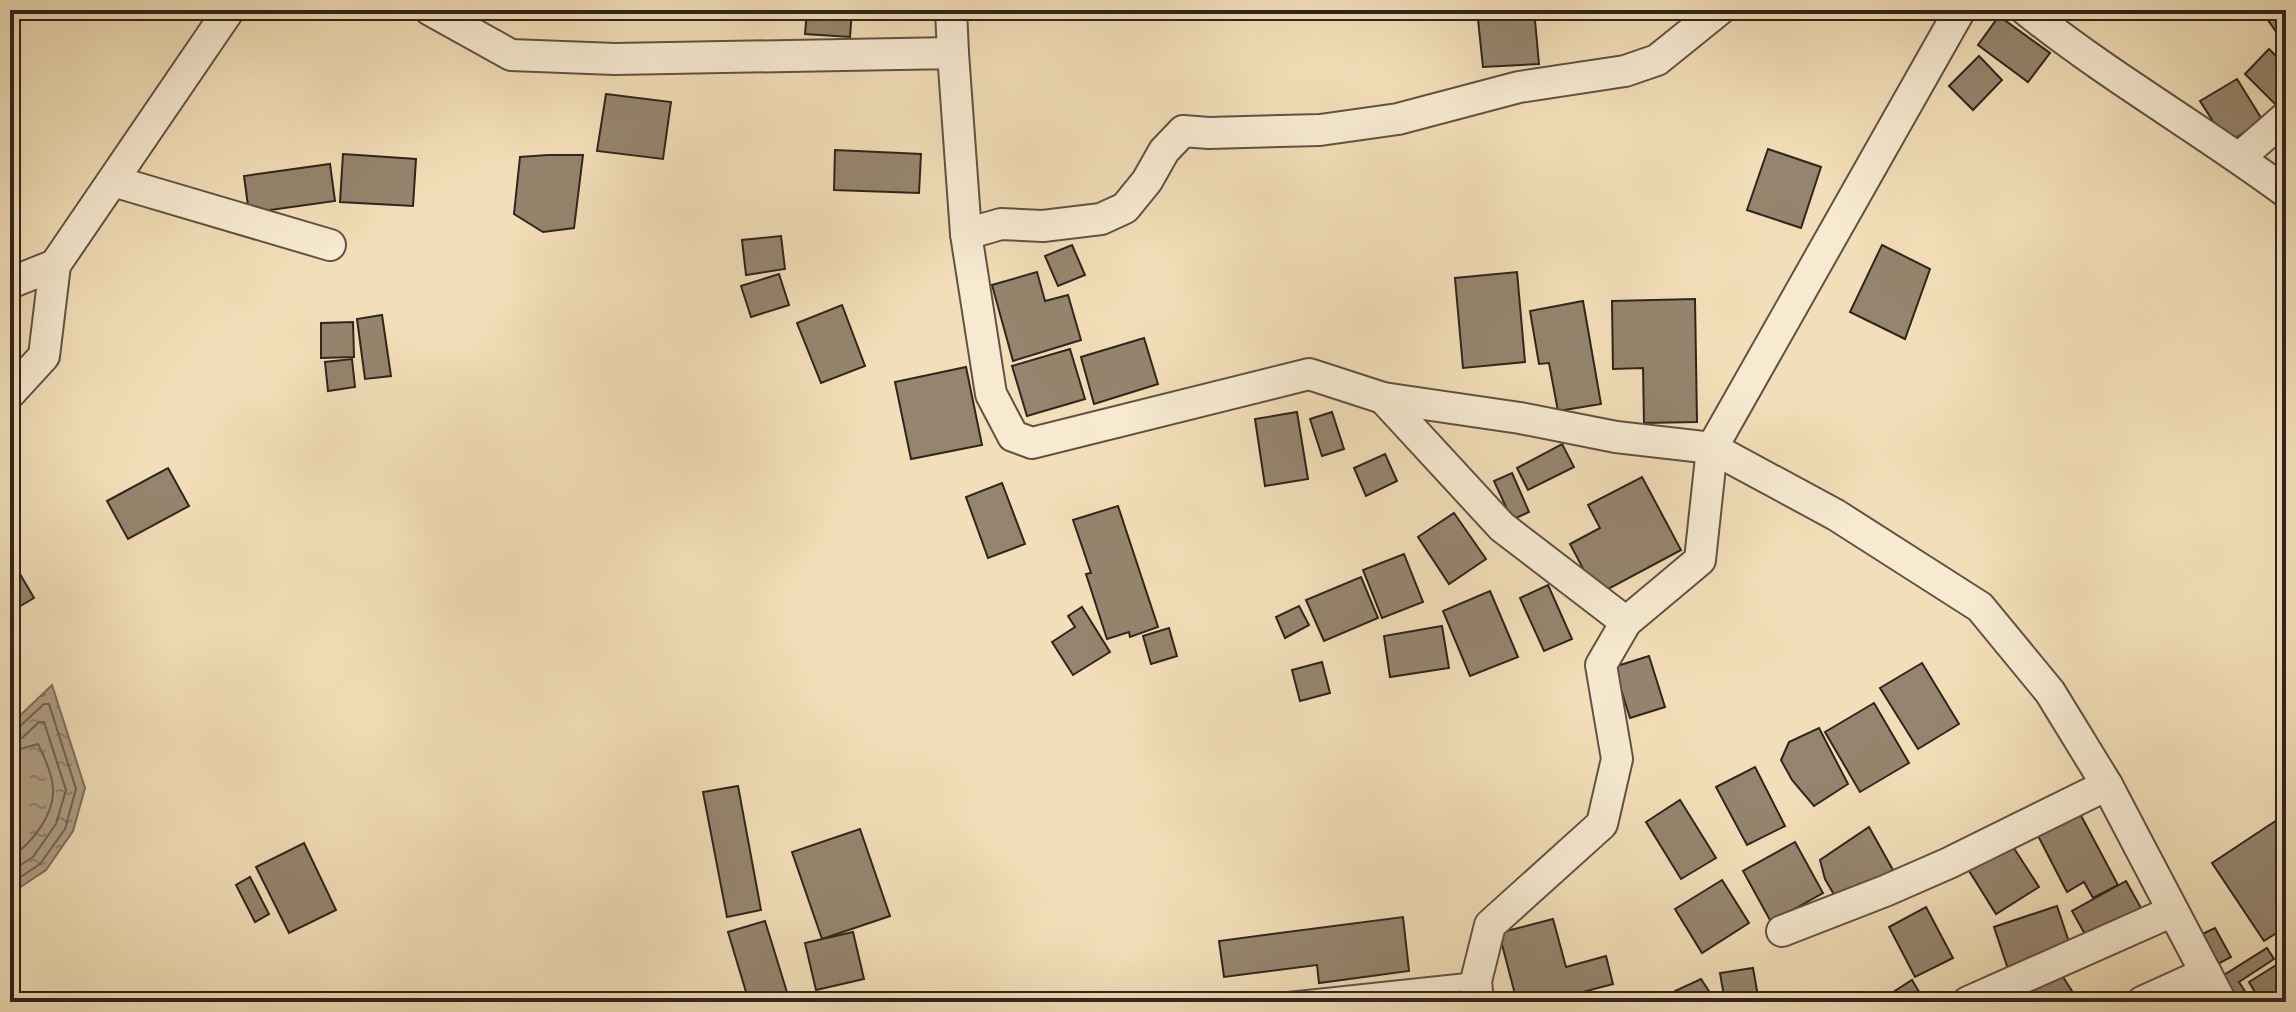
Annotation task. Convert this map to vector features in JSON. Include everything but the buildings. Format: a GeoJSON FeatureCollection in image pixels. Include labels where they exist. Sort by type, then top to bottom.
{"type":"FeatureCollection","features":[{"type":"Feature","properties":{"kind":"street"},"geometry":{"type":"LineString","coordinates":[[10,393],[44,356],[55,265],[229,10]]}},
{"type":"Feature","properties":{"kind":"street"},"geometry":{"type":"LineString","coordinates":[[951,10],[966,234],[991,394],[1013,436],[1032,443],[1309,374],[1383,398],[1520,418],[1616,437],[1712,448],[1836,515],[1980,607],[2050,692],[2107,785],[2221,1002]]}},
{"type":"Feature","properties":{"kind":"street"},"geometry":{"type":"LineString","coordinates":[[966,234],[1001,224],[1043,226],[1101,219],[1125,208],[1147,181],[1164,151],[1183,131],[1320,130],[1398,119],[1519,87],[1625,71],[1657,60],[1719,10]]}},
{"type":"Feature","properties":{"kind":"street"},"geometry":{"type":"LineString","coordinates":[[1477,992],[1490,925],[1602,824],[1617,759],[1601,665],[1626,622],[1700,560],[1712,448],[1960,10]]}},
{"type":"Feature","properties":{"kind":"street"},"geometry":{"type":"LineString","coordinates":[[2026,10],[2067,43],[2240,157],[2286,192]]}},
{"type":"Feature","properties":{"kind":"street"},"geometry":{"type":"LineString","coordinates":[[444,14],[511,55],[615,59],[953,53]]}},
{"type":"Feature","properties":{"kind":"street"},"geometry":{"type":"LineString","coordinates":[[2240,157],[2286,117]]}},
{"type":"Feature","properties":{"kind":"street"},"geometry":{"type":"LineString","coordinates":[[113,181],[330,245]]}},
{"type":"Feature","properties":{"kind":"street"},"geometry":{"type":"LineString","coordinates":[[10,283],[55,265]]}},
{"type":"Feature","properties":{"kind":"street"},"geometry":{"type":"LineString","coordinates":[[1383,398],[1502,527],[1626,622]]}},
{"type":"Feature","properties":{"kind":"street"},"geometry":{"type":"LineString","coordinates":[[1782,931],[1949,863],[2107,785]]}},
{"type":"Feature","properties":{"kind":"street"},"geometry":{"type":"LineString","coordinates":[[1968,1002],[2173,911]]}},
{"type":"Feature","properties":{"kind":"street"},"geometry":{"type":"LineString","coordinates":[[2142,1002],[2206,973]]}},
{"type":"Feature","properties":{"kind":"lane"},"geometry":{"type":"LineString","coordinates":[[1279,1002],[1477,992]]}},
{"type":"Feature","properties":{"kind":"water"},"geometry":{"type":"Polygon","coordinates":[[[52,685],[85,788],[73,831],[46,870],[10,894],[10,725],[52,685]]]}}]}
